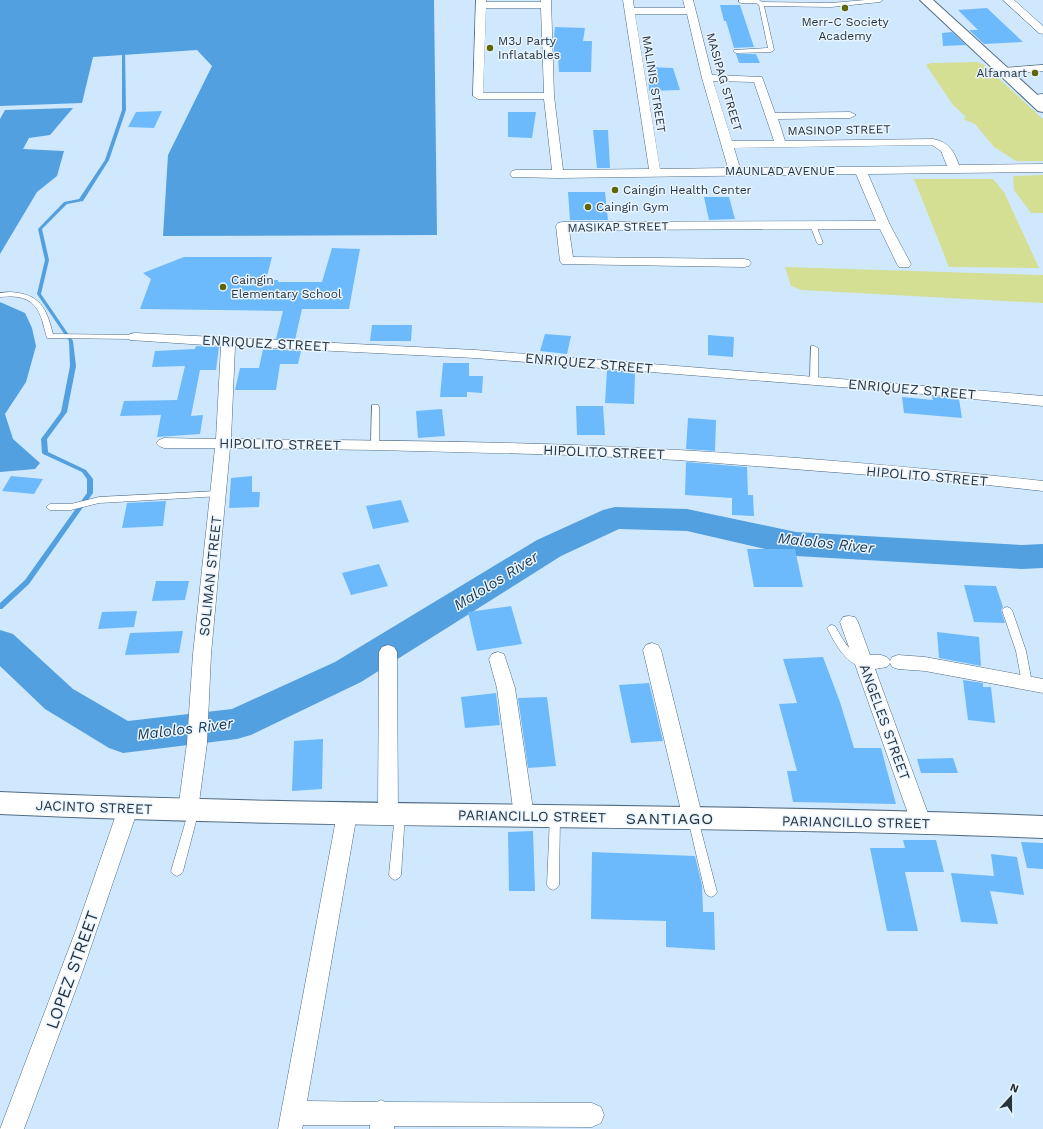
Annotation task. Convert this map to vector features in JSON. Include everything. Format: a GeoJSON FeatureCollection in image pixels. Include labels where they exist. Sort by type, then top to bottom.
{"type":"FeatureCollection","features":[{"type":"Feature","properties":{"kind":"main road"},"geometry":{"type":"LineString","coordinates":[[926,0],[1003,71],[1038,98],[1043,108]]}},
{"type":"Feature","properties":{"kind":"main road","name":"JACINTO STREET"},"geometry":{"type":"LineString","coordinates":[[0,803],[128,809],[191,810]]}},
{"type":"Feature","properties":{"kind":"main road","name":"PARIANCILLO STREET"},"geometry":{"type":"LineString","coordinates":[[191,810],[347,814],[555,816],[693,820],[921,822],[1043,827]]}},
{"type":"Feature","properties":{"kind":"street","name":"MALINIS STREET"},"geometry":{"type":"LineString","coordinates":[[628,0],[655,172]]}},
{"type":"Feature","properties":{"kind":"street"},"geometry":{"type":"LineString","coordinates":[[1008,0],[1043,31]]}},
{"type":"Feature","properties":{"kind":"street"},"geometry":{"type":"LineString","coordinates":[[550,96],[478,96],[481,3],[546,3],[550,96],[558,174]]}},
{"type":"Feature","properties":{"kind":"street"},"geometry":{"type":"LineString","coordinates":[[630,11],[689,5]]}},
{"type":"Feature","properties":{"kind":"street","name":"MASIPAG STREET"},"geometry":{"type":"LineString","coordinates":[[689,5],[735,171]]}},
{"type":"Feature","properties":{"kind":"street"},"geometry":{"type":"LineString","coordinates":[[1003,71],[1043,68]]}},
{"type":"Feature","properties":{"kind":"street","name":"MASINOP STREET"},"geometry":{"type":"LineString","coordinates":[[708,78],[758,79],[781,144],[932,142],[946,147],[954,168]]}},
{"type":"Feature","properties":{"kind":"street"},"geometry":{"type":"LineString","coordinates":[[771,116],[850,115]]}},
{"type":"Feature","properties":{"kind":"street"},"geometry":{"type":"LineString","coordinates":[[728,145],[781,144]]}},
{"type":"Feature","properties":{"kind":"street","name":"MAUNLAD AVENUE"},"geometry":{"type":"LineString","coordinates":[[516,174],[1043,168]]}},
{"type":"Feature","properties":{"kind":"street"},"geometry":{"type":"LineString","coordinates":[[861,171],[884,225],[904,264]]}},
{"type":"Feature","properties":{"kind":"street","name":"MASIKAP STREET"},"geometry":{"type":"LineString","coordinates":[[744,263],[567,261],[562,226],[884,225]]}},
{"type":"Feature","properties":{"kind":"street","name":"ENRIQUEZ STREET"},"geometry":{"type":"LineString","coordinates":[[135,337],[475,354],[1043,401]]}},
{"type":"Feature","properties":{"kind":"street","name":"SOLIMAN STREET"},"geometry":{"type":"LineString","coordinates":[[191,810],[200,704],[202,654],[223,443],[228,341]]}},
{"type":"Feature","properties":{"kind":"street","name":"HIPOLITO STREET"},"geometry":{"type":"LineString","coordinates":[[164,443],[375,445],[573,450],[677,455],[960,477],[1043,486]]}},
{"type":"Feature","properties":{"kind":"street","name":"ANGELES STREET"},"geometry":{"type":"LineString","coordinates":[[840,625],[881,662],[921,822]]}},
{"type":"Feature","properties":{"kind":"street"},"geometry":{"type":"LineString","coordinates":[[652,650],[693,820]]}},
{"type":"Feature","properties":{"kind":"street"},"geometry":{"type":"LineString","coordinates":[[388,652],[394,814]]}},
{"type":"Feature","properties":{"kind":"street"},"geometry":{"type":"LineString","coordinates":[[498,659],[506,688],[524,816]]}},
{"type":"Feature","properties":{"kind":"street"},"geometry":{"type":"LineString","coordinates":[[881,662],[925,664],[1035,684]]}},
{"type":"Feature","properties":{"kind":"street","name":"LOPEZ STREET"},"geometry":{"type":"LineString","coordinates":[[12,1129],[59,1007],[106,877],[128,809]]}},
{"type":"Feature","properties":{"kind":"street"},"geometry":{"type":"LineString","coordinates":[[347,814],[292,1121],[382,1121],[592,1115]]}},
{"type":"Feature","properties":{"kind":"lane"},"geometry":{"type":"LineString","coordinates":[[741,2],[757,1],[761,4],[831,5],[880,0]]}},
{"type":"Feature","properties":{"kind":"lane"},"geometry":{"type":"LineString","coordinates":[[736,51],[771,50],[761,4]]}},
{"type":"Feature","properties":{"kind":"lane"},"geometry":{"type":"LineString","coordinates":[[813,225],[820,243]]}},
{"type":"Feature","properties":{"kind":"lane"},"geometry":{"type":"LineString","coordinates":[[0,295],[8,294],[27,297],[40,306],[50,336],[135,337]]}},
{"type":"Feature","properties":{"kind":"lane"},"geometry":{"type":"LineString","coordinates":[[814,348],[814,381]]}},
{"type":"Feature","properties":{"kind":"lane"},"geometry":{"type":"LineString","coordinates":[[375,407],[375,445]]}},
{"type":"Feature","properties":{"kind":"lane"},"geometry":{"type":"LineString","coordinates":[[50,507],[71,507],[99,500],[218,494]]}},
{"type":"Feature","properties":{"kind":"lane"},"geometry":{"type":"LineString","coordinates":[[1008,610],[1021,651],[1035,684]]}},
{"type":"Feature","properties":{"kind":"lane"},"geometry":{"type":"LineString","coordinates":[[177,871],[191,810]]}},
{"type":"Feature","properties":{"kind":"lane"},"geometry":{"type":"LineString","coordinates":[[394,814],[395,876]]}},
{"type":"Feature","properties":{"kind":"lane"},"geometry":{"type":"LineString","coordinates":[[553,885],[555,816]]}},
{"type":"Feature","properties":{"kind":"lane"},"geometry":{"type":"LineString","coordinates":[[693,820],[712,892]]}},
{"type":"Feature","properties":{"kind":"green space"},"geometry":{"type":"Polygon","coordinates":[[[977,62],[984,65],[1043,119],[1043,161],[1016,161],[994,147],[975,124],[963,119],[966,117],[953,105],[926,65],[931,63],[977,62]]]}},
{"type":"Feature","properties":{"kind":"green space"},"geometry":{"type":"Polygon","coordinates":[[[1043,175],[1043,213],[1031,213],[1014,190],[1013,176],[1043,175]]]}},
{"type":"Feature","properties":{"kind":"green space"},"geometry":{"type":"Polygon","coordinates":[[[914,179],[993,179],[1004,192],[1039,268],[949,267],[914,179]]]}},
{"type":"Feature","properties":{"kind":"green space"},"geometry":{"type":"Polygon","coordinates":[[[785,267],[1043,275],[1043,303],[801,290],[791,286],[785,267]]]}},
{"type":"Feature","properties":{"kind":"water"},"geometry":{"type":"Polygon","coordinates":[[[0,0],[434,0],[437,235],[163,236],[168,155],[212,66],[197,50],[93,57],[82,103],[0,106],[0,0]]]}},
{"type":"Feature","properties":{"kind":"water"},"geometry":{"type":"Polygon","coordinates":[[[73,108],[50,135],[29,138],[23,149],[64,151],[57,176],[37,192],[0,254],[0,119],[5,110],[73,108]]]}},
{"type":"Feature","properties":{"kind":"water"},"geometry":{"type":"Polygon","coordinates":[[[0,302],[25,313],[32,328],[36,346],[26,382],[5,414],[13,439],[40,463],[35,469],[0,472],[0,302]]]}},
{"type":"Feature","properties":{"kind":"building"},"geometry":{"type":"Polygon","coordinates":[[[720,5],[740,5],[754,47],[734,48],[720,5]]]}},
{"type":"Feature","properties":{"kind":"building"},"geometry":{"type":"Polygon","coordinates":[[[987,8],[1023,42],[984,44],[969,30],[978,30],[958,10],[987,8]]]}},
{"type":"Feature","properties":{"kind":"building"},"geometry":{"type":"Polygon","coordinates":[[[555,27],[585,28],[583,41],[592,41],[591,72],[559,72],[558,57],[554,57],[555,27]]]}},
{"type":"Feature","properties":{"kind":"building"},"geometry":{"type":"Polygon","coordinates":[[[952,32],[966,45],[943,46],[942,33],[952,32]]]}},
{"type":"Feature","properties":{"kind":"building"},"geometry":{"type":"Polygon","coordinates":[[[736,54],[756,54],[760,63],[739,63],[736,54]]]}},
{"type":"Feature","properties":{"kind":"building"},"geometry":{"type":"Polygon","coordinates":[[[648,67],[673,68],[680,90],[649,91],[648,67]]]}},
{"type":"Feature","properties":{"kind":"building"},"geometry":{"type":"Polygon","coordinates":[[[162,111],[154,128],[128,127],[136,112],[162,111]]]}},
{"type":"Feature","properties":{"kind":"building"},"geometry":{"type":"Polygon","coordinates":[[[508,112],[536,112],[532,138],[508,137],[508,112]]]}},
{"type":"Feature","properties":{"kind":"building"},"geometry":{"type":"Polygon","coordinates":[[[593,130],[608,130],[610,168],[597,168],[593,130]]]}},
{"type":"Feature","properties":{"kind":"building","name":"Caingin Gym"},"geometry":{"type":"Polygon","coordinates":[[[568,192],[605,192],[608,220],[570,220],[568,192]]]}},
{"type":"Feature","properties":{"kind":"building"},"geometry":{"type":"Polygon","coordinates":[[[704,197],[729,197],[735,219],[709,220],[704,197]]]}},
{"type":"Feature","properties":{"kind":"building"},"geometry":{"type":"Polygon","coordinates":[[[332,248],[360,249],[349,309],[302,309],[295,340],[276,339],[283,311],[140,309],[151,279],[143,273],[184,257],[272,257],[266,280],[278,280],[278,282],[322,282],[332,248]]]}},
{"type":"Feature","properties":{"kind":"building"},"geometry":{"type":"Polygon","coordinates":[[[372,325],[412,325],[411,341],[370,341],[372,325]]]}},
{"type":"Feature","properties":{"kind":"building"},"geometry":{"type":"Polygon","coordinates":[[[545,334],[571,336],[567,354],[540,351],[545,334]]]}},
{"type":"Feature","properties":{"kind":"building"},"geometry":{"type":"Polygon","coordinates":[[[708,335],[734,337],[733,357],[708,355],[708,335]]]}},
{"type":"Feature","properties":{"kind":"building"},"geometry":{"type":"Polygon","coordinates":[[[196,346],[219,347],[216,370],[200,370],[191,416],[203,415],[200,434],[157,437],[161,415],[120,416],[124,401],[177,400],[185,366],[152,367],[155,351],[195,349],[196,346]]]}},
{"type":"Feature","properties":{"kind":"building"},"geometry":{"type":"Polygon","coordinates":[[[263,349],[301,351],[298,364],[280,364],[276,390],[235,390],[240,368],[259,368],[263,349]]]}},
{"type":"Feature","properties":{"kind":"building"},"geometry":{"type":"Polygon","coordinates":[[[443,363],[469,363],[469,376],[483,376],[482,393],[467,392],[467,397],[440,397],[443,363]]]}},
{"type":"Feature","properties":{"kind":"building"},"geometry":{"type":"Polygon","coordinates":[[[607,370],[635,372],[634,404],[605,403],[607,370]]]}},
{"type":"Feature","properties":{"kind":"building"},"geometry":{"type":"Polygon","coordinates":[[[932,396],[959,399],[962,418],[904,413],[902,397],[933,400],[932,396]]]}},
{"type":"Feature","properties":{"kind":"building"},"geometry":{"type":"Polygon","coordinates":[[[576,406],[603,406],[605,435],[577,435],[576,406]]]}},
{"type":"Feature","properties":{"kind":"building"},"geometry":{"type":"Polygon","coordinates":[[[442,409],[445,436],[418,438],[416,411],[442,409]]]}},
{"type":"Feature","properties":{"kind":"building"},"geometry":{"type":"Polygon","coordinates":[[[688,418],[716,420],[715,451],[686,449],[688,418]]]}},
{"type":"Feature","properties":{"kind":"building"},"geometry":{"type":"Polygon","coordinates":[[[686,462],[747,467],[748,495],[753,495],[754,516],[732,515],[732,498],[685,495],[686,462]]]}},
{"type":"Feature","properties":{"kind":"building"},"geometry":{"type":"Polygon","coordinates":[[[11,476],[43,479],[34,494],[2,491],[11,476]]]}},
{"type":"Feature","properties":{"kind":"building"},"geometry":{"type":"Polygon","coordinates":[[[252,476],[252,492],[260,492],[259,507],[229,508],[231,478],[252,476]]]}},
{"type":"Feature","properties":{"kind":"building"},"geometry":{"type":"Polygon","coordinates":[[[401,500],[409,522],[373,529],[366,506],[401,500]]]}},
{"type":"Feature","properties":{"kind":"building"},"geometry":{"type":"Polygon","coordinates":[[[166,501],[163,526],[122,528],[127,503],[166,501]]]}},
{"type":"Feature","properties":{"kind":"building"},"geometry":{"type":"Polygon","coordinates":[[[747,549],[795,549],[803,587],[754,587],[747,549]]]}},
{"type":"Feature","properties":{"kind":"building"},"geometry":{"type":"Polygon","coordinates":[[[379,564],[388,586],[351,595],[342,573],[379,564]]]}},
{"type":"Feature","properties":{"kind":"building"},"geometry":{"type":"Polygon","coordinates":[[[156,581],[189,581],[185,600],[152,601],[156,581]]]}},
{"type":"Feature","properties":{"kind":"building"},"geometry":{"type":"Polygon","coordinates":[[[964,585],[996,586],[1003,607],[1001,610],[1005,623],[974,622],[964,585]]]}},
{"type":"Feature","properties":{"kind":"building"},"geometry":{"type":"Polygon","coordinates":[[[511,606],[522,644],[477,651],[468,612],[511,606]]]}},
{"type":"Feature","properties":{"kind":"building"},"geometry":{"type":"Polygon","coordinates":[[[137,611],[134,627],[98,629],[102,612],[137,611]]]}},
{"type":"Feature","properties":{"kind":"building"},"geometry":{"type":"Polygon","coordinates":[[[183,631],[179,653],[125,655],[130,633],[183,631]]]}},
{"type":"Feature","properties":{"kind":"building"},"geometry":{"type":"Polygon","coordinates":[[[937,632],[979,637],[981,666],[939,658],[937,632]]]}},
{"type":"Feature","properties":{"kind":"building"},"geometry":{"type":"Polygon","coordinates":[[[823,657],[840,702],[854,748],[881,748],[896,804],[793,802],[787,771],[797,771],[779,704],[797,703],[783,659],[823,657]]]}},
{"type":"Feature","properties":{"kind":"building"},"geometry":{"type":"Polygon","coordinates":[[[963,680],[983,683],[983,687],[991,687],[995,723],[968,720],[963,680]]]}},
{"type":"Feature","properties":{"kind":"building"},"geometry":{"type":"Polygon","coordinates":[[[649,683],[663,741],[631,743],[619,685],[649,683]]]}},
{"type":"Feature","properties":{"kind":"building"},"geometry":{"type":"Polygon","coordinates":[[[496,693],[500,725],[465,728],[461,697],[496,693]]]}},
{"type":"Feature","properties":{"kind":"building"},"geometry":{"type":"Polygon","coordinates":[[[547,697],[556,766],[528,768],[518,698],[547,697]]]}},
{"type":"Feature","properties":{"kind":"building"},"geometry":{"type":"Polygon","coordinates":[[[323,739],[322,789],[292,791],[294,741],[323,739]]]}},
{"type":"Feature","properties":{"kind":"building"},"geometry":{"type":"Polygon","coordinates":[[[953,758],[958,773],[921,773],[917,759],[953,758]]]}},
{"type":"Feature","properties":{"kind":"building"},"geometry":{"type":"Polygon","coordinates":[[[533,831],[535,891],[509,891],[508,832],[533,831]]]}},
{"type":"Feature","properties":{"kind":"building"},"geometry":{"type":"Polygon","coordinates":[[[903,840],[936,840],[944,872],[905,872],[918,931],[887,931],[870,848],[905,848],[903,840]]]}},
{"type":"Feature","properties":{"kind":"building"},"geometry":{"type":"Polygon","coordinates":[[[1021,842],[1043,843],[1043,869],[1027,868],[1021,842]]]}},
{"type":"Feature","properties":{"kind":"building"},"geometry":{"type":"Polygon","coordinates":[[[592,852],[695,856],[702,885],[703,912],[714,912],[715,950],[666,947],[666,921],[591,919],[592,852]]]}},
{"type":"Feature","properties":{"kind":"building"},"geometry":{"type":"Polygon","coordinates":[[[991,854],[1017,857],[1024,895],[990,891],[998,924],[961,922],[951,873],[994,876],[991,854]]]}},
{"type":"Feature","properties":{"kind":"waterway"},"geometry":{"type":"LineString","coordinates":[[0,607],[27,582],[90,493],[90,479],[84,471],[45,453],[44,439],[64,412],[73,366],[71,341],[39,294],[47,260],[40,229],[66,203],[81,200],[107,160],[124,110],[123,47]]}},
{"type":"Feature","properties":{"kind":"waterway","name":"Malolos River"},"geometry":{"type":"LineString","coordinates":[[0,644],[59,699],[123,737],[237,724],[348,672],[549,548],[615,518],[687,520],[796,544],[1022,557],[1043,556]]}},
{"type":"Feature","properties":{"kind":"place","name":"Merr-C Society Academy"},"geometry":{"type":"Point","coordinates":[845,8]}},
{"type":"Feature","properties":{"kind":"place","name":"M3J Party Inflatables"},"geometry":{"type":"Point","coordinates":[490,48]}},
{"type":"Feature","properties":{"kind":"place","name":"Alfamart"},"geometry":{"type":"Point","coordinates":[1035,73]}},
{"type":"Feature","properties":{"kind":"place","name":"Caingin Health Center"},"geometry":{"type":"Point","coordinates":[615,190]}},
{"type":"Feature","properties":{"kind":"place","name":"Caingin Gym"},"geometry":{"type":"Point","coordinates":[588,207]}},
{"type":"Feature","properties":{"kind":"place","name":"Caingin Elementary School"},"geometry":{"type":"Point","coordinates":[223,287]}},
{"type":"Feature","properties":{"kind":"district","name":"SANTIAGO"},"geometry":{"type":"Point","coordinates":[670,818]}}]}
